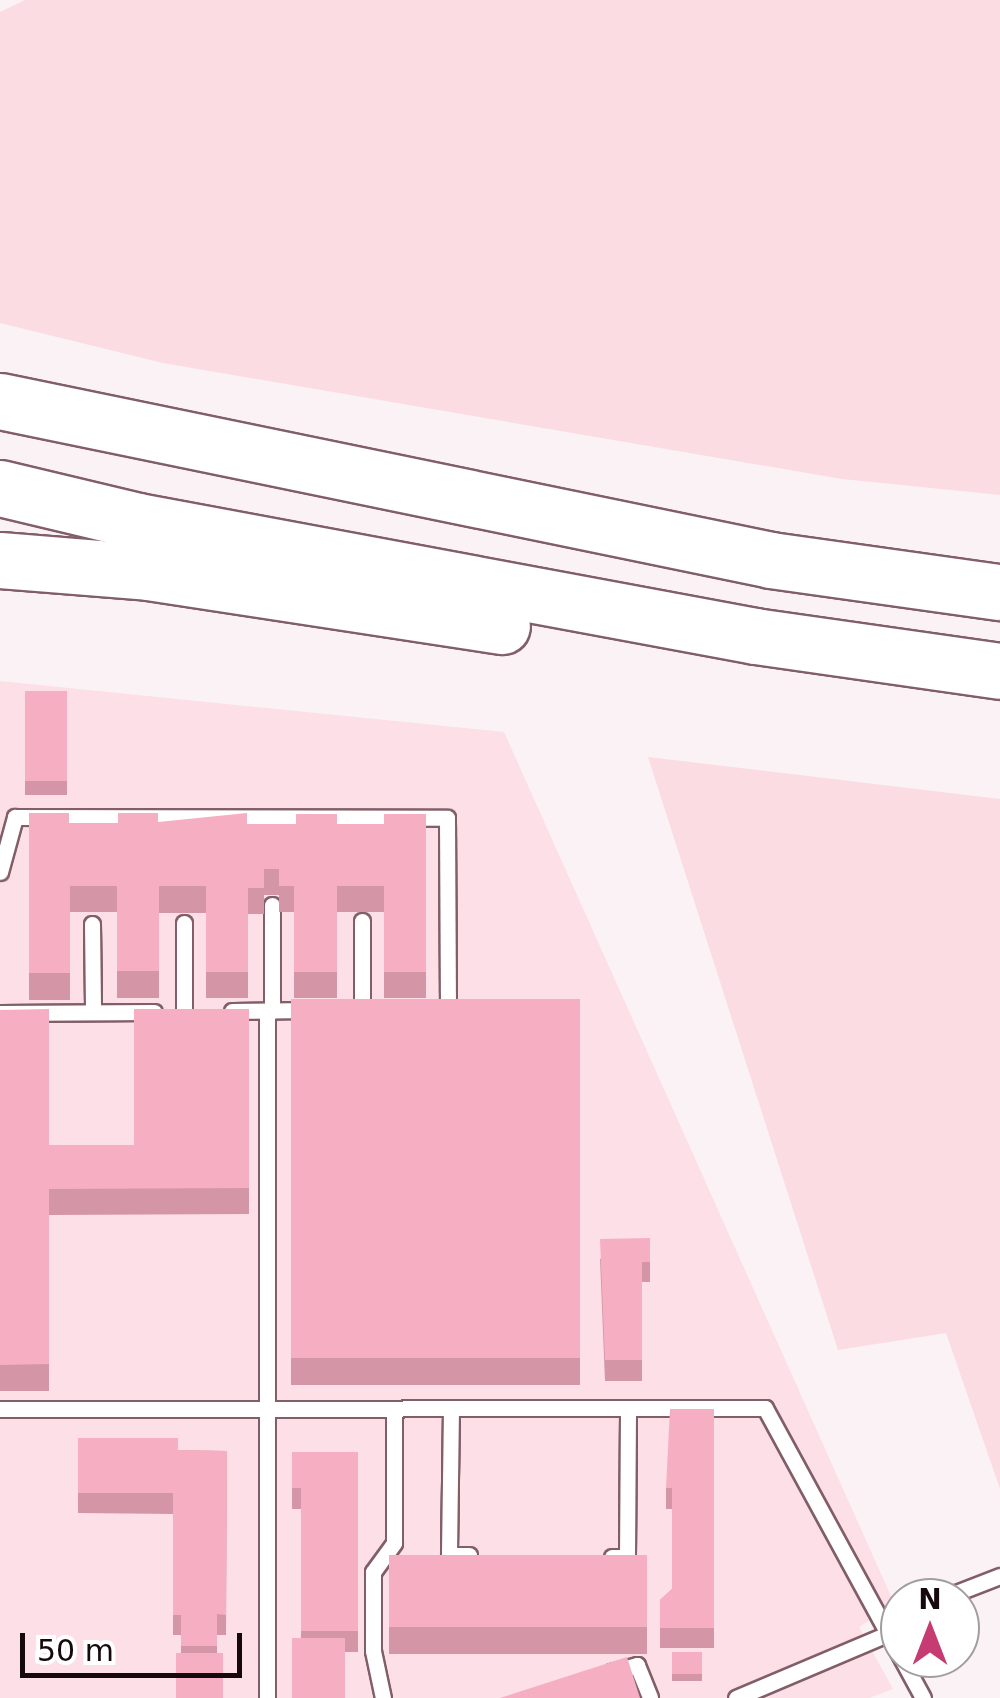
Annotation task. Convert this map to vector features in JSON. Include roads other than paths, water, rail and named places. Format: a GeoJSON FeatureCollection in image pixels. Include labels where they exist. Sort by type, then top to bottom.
{"type":"FeatureCollection","features":[{"type":"Feature","properties":{"kind":"highway"},"geometry":{"type":"LineString","coordinates":[[0,402],[771,560],[1000,592]]}},
{"type":"Feature","properties":{"kind":"highway"},"geometry":{"type":"LineString","coordinates":[[0,488],[138,521],[754,636],[1000,671]]}},
{"type":"Feature","properties":{"kind":"highway"},"geometry":{"type":"LineString","coordinates":[[0,560],[148,572],[598,638],[754,636]]}},
{"type":"Feature","properties":{"kind":"lane"},"geometry":{"type":"LineString","coordinates":[[0,872],[15,817],[447,818],[448,1010]]}},
{"type":"Feature","properties":{"kind":"lane"},"geometry":{"type":"LineString","coordinates":[[267,1698],[272,905]]}},
{"type":"Feature","properties":{"kind":"lane"},"geometry":{"type":"LineString","coordinates":[[362,921],[362,1010]]}},
{"type":"Feature","properties":{"kind":"lane"},"geometry":{"type":"LineString","coordinates":[[184,923],[201,1011]]}},
{"type":"Feature","properties":{"kind":"lane"},"geometry":{"type":"LineString","coordinates":[[92,924],[93,1012]]}},
{"type":"Feature","properties":{"kind":"lane"},"geometry":{"type":"LineString","coordinates":[[431,1010],[467,1009]]}},
{"type":"Feature","properties":{"kind":"lane"},"geometry":{"type":"LineString","coordinates":[[0,1012],[326,1010]]}},
{"type":"Feature","properties":{"kind":"lane"},"geometry":{"type":"LineString","coordinates":[[344,1010],[380,1010]]}},
{"type":"Feature","properties":{"kind":"lane"},"geometry":{"type":"LineString","coordinates":[[0,1409],[766,1408],[880,1611]]}},
{"type":"Feature","properties":{"kind":"lane"},"geometry":{"type":"LineString","coordinates":[[384,1698],[373,1651],[373,1572],[394,1543],[394,1409]]}},
{"type":"Feature","properties":{"kind":"lane"},"geometry":{"type":"LineString","coordinates":[[451,1409],[450,1555],[489,1556]]}},
{"type":"Feature","properties":{"kind":"lane"},"geometry":{"type":"LineString","coordinates":[[587,1556],[626,1557],[628,1409]]}},
{"type":"Feature","properties":{"kind":"lane"},"geometry":{"type":"LineString","coordinates":[[736,1698],[880,1639]]}},
{"type":"Feature","properties":{"kind":"lane"},"geometry":{"type":"LineString","coordinates":[[585,1679],[638,1665],[650,1698]]}}]}
